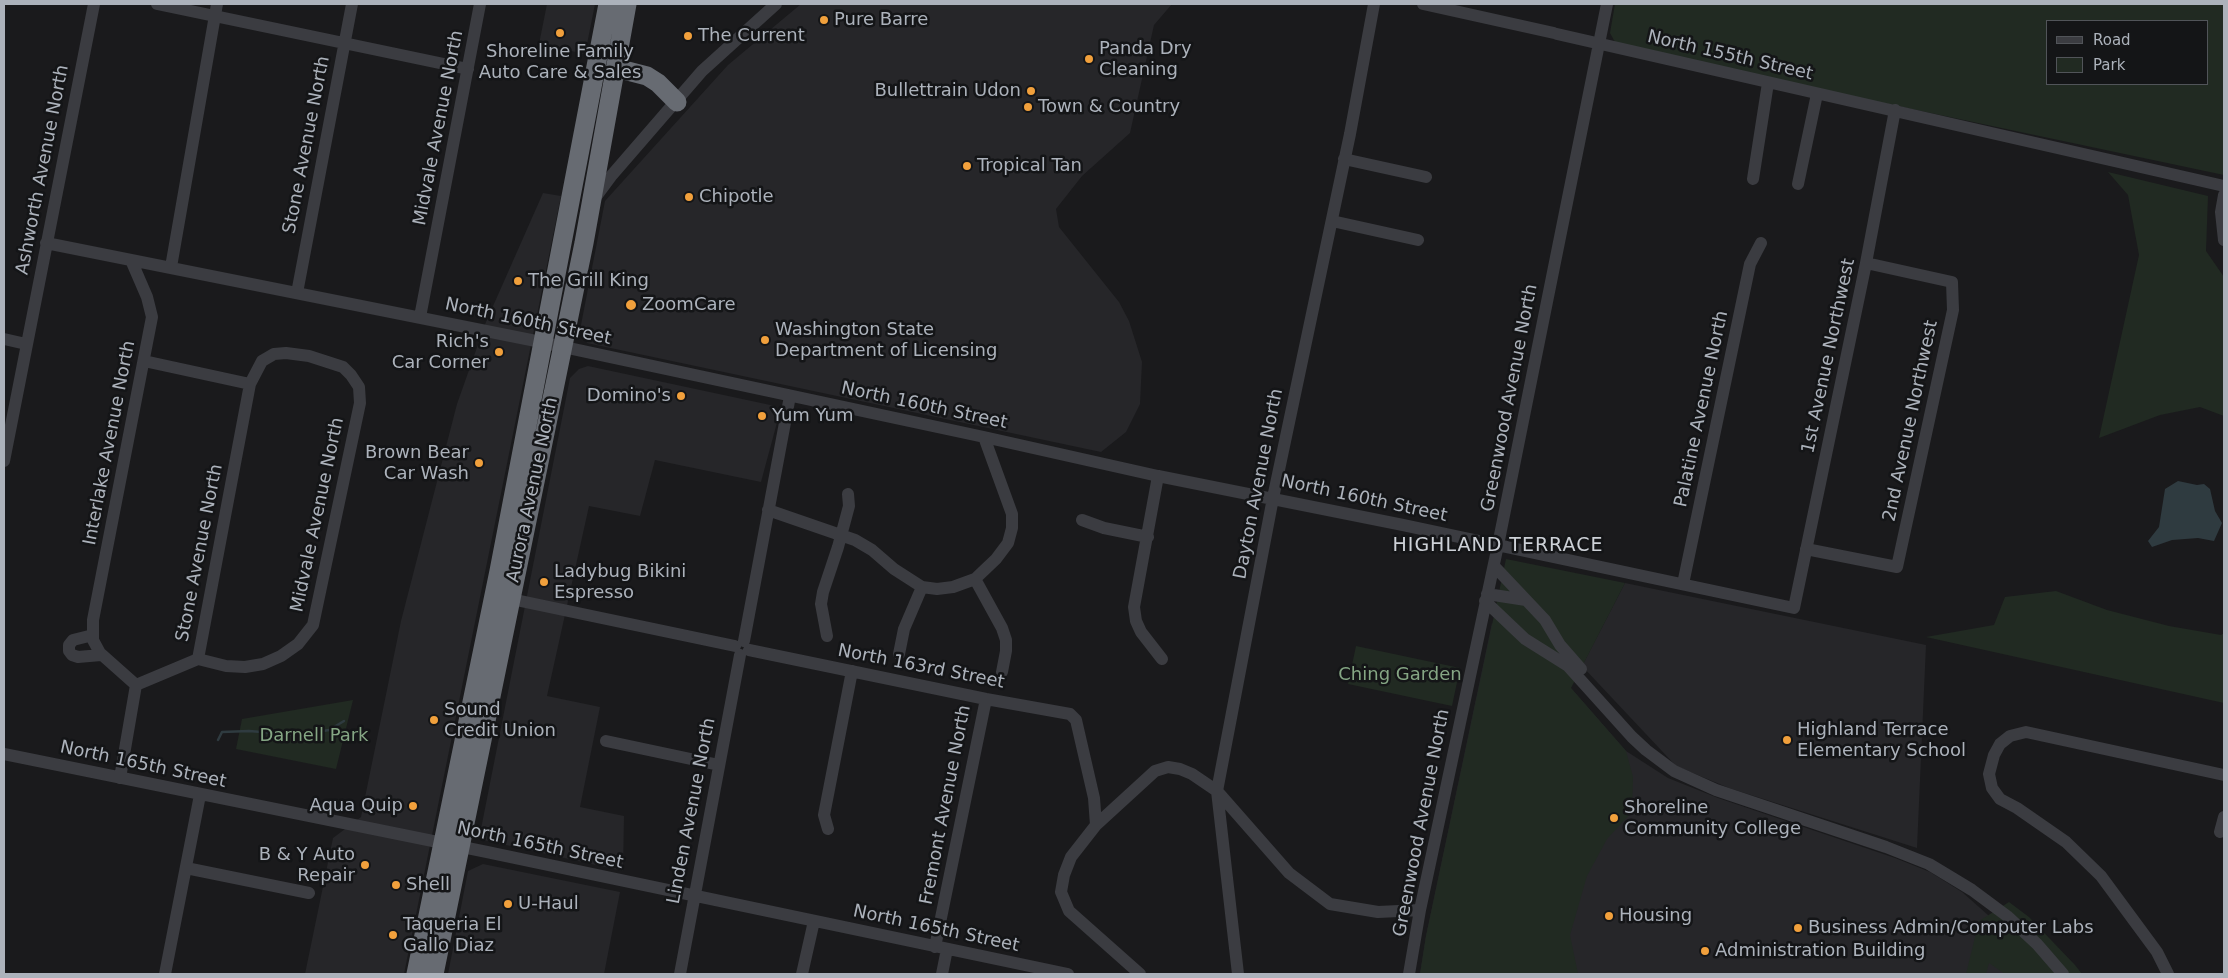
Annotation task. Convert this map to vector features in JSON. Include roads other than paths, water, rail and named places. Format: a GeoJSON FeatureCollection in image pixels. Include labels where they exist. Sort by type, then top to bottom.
{"type":"FeatureCollection","features":[{"type":"Feature","properties":{"kind":"highway","name":"Aurora Avenue North"},"geometry":{"type":"LineString","coordinates":[[434,974],[452,845],[543,342],[608,4]]}},
{"type":"Feature","properties":{"kind":"highway","name":"Aurora Avenue North"},"geometry":{"type":"LineString","coordinates":[[416,974],[452,845],[511,599],[592,202],[627,4]]}},
{"type":"Feature","properties":{"kind":"highway"},"geometry":{"type":"LineString","coordinates":[[616,68],[647,76],[658,83],[677,102]]}},
{"type":"Feature","properties":{"kind":"street","name":"Ashworth Avenue North"},"geometry":{"type":"LineString","coordinates":[[4,461],[94,4]]}},
{"type":"Feature","properties":{"kind":"street"},"geometry":{"type":"LineString","coordinates":[[157,4],[216,10],[345,43],[468,69]]}},
{"type":"Feature","properties":{"kind":"street","name":"Stone Avenue North"},"geometry":{"type":"LineString","coordinates":[[297,293],[352,4]]}},
{"type":"Feature","properties":{"kind":"street","name":"Midvale Avenue North"},"geometry":{"type":"LineString","coordinates":[[420,318],[480,4]]}},
{"type":"Feature","properties":{"kind":"street"},"geometry":{"type":"LineString","coordinates":[[592,202],[612,175],[714,58],[776,4]]}},
{"type":"Feature","properties":{"kind":"street","name":"Dayton Avenue North"},"geometry":{"type":"LineString","coordinates":[[1238,974],[1217,791],[1273,498],[1332,221],[1374,4]]}},
{"type":"Feature","properties":{"kind":"street","name":"North 155th Street"},"geometry":{"type":"LineString","coordinates":[[1423,4],[2033,141],[2224,186]]}},
{"type":"Feature","properties":{"kind":"street","name":"Greenwood Avenue North"},"geometry":{"type":"LineString","coordinates":[[1409,974],[1420,910],[1494,566],[1607,4]]}},
{"type":"Feature","properties":{"kind":"street"},"geometry":{"type":"LineString","coordinates":[[171,267],[216,10]]}},
{"type":"Feature","properties":{"kind":"street"},"geometry":{"type":"LineString","coordinates":[[1753,179],[1768,83]]}},
{"type":"Feature","properties":{"kind":"street"},"geometry":{"type":"LineString","coordinates":[[1798,184],[1817,94]]}},
{"type":"Feature","properties":{"kind":"street","name":"1st Avenue Northwest"},"geometry":{"type":"LineString","coordinates":[[1794,608],[1866,263],[1895,110]]}},
{"type":"Feature","properties":{"kind":"street"},"geometry":{"type":"LineString","coordinates":[[1344,159],[1426,177]]}},
{"type":"Feature","properties":{"kind":"street"},"geometry":{"type":"LineString","coordinates":[[2224,195],[2221,212],[2224,240]]}},
{"type":"Feature","properties":{"kind":"street"},"geometry":{"type":"LineString","coordinates":[[1332,221],[1418,240]]}},
{"type":"Feature","properties":{"kind":"street","name":"Palatine Avenue North"},"geometry":{"type":"LineString","coordinates":[[1683,584],[1750,264],[1761,242]]}},
{"type":"Feature","properties":{"kind":"street","name":"North 160th Street"},"geometry":{"type":"LineString","coordinates":[[46,243],[543,342],[1158,476],[1273,498],[1794,608]]}},
{"type":"Feature","properties":{"kind":"street","name":"Interlake Avenue North"},"geometry":{"type":"LineString","coordinates":[[131,260],[147,297],[152,317],[93,620],[93,640],[102,655],[136,685]]}},
{"type":"Feature","properties":{"kind":"street","name":"2nd Avenue Northwest"},"geometry":{"type":"LineString","coordinates":[[1806,549],[1897,567],[1953,310],[1952,282],[1866,263]]}},
{"type":"Feature","properties":{"kind":"street"},"geometry":{"type":"LineString","coordinates":[[4,340],[26,344]]}},
{"type":"Feature","properties":{"kind":"street","name":"Stone Avenue North"},"geometry":{"type":"LineString","coordinates":[[136,685],[198,659],[250,384],[262,361],[274,354],[309,356],[343,367],[351,374]]}},
{"type":"Feature","properties":{"kind":"street"},"geometry":{"type":"LineString","coordinates":[[144,361],[250,384]]}},
{"type":"Feature","properties":{"kind":"street","name":"Midvale Avenue North"},"geometry":{"type":"LineString","coordinates":[[198,659],[226,666],[245,667],[263,664],[281,656],[298,644],[313,625],[360,404],[359,387],[351,374]]}},
{"type":"Feature","properties":{"kind":"street","name":"Linden Avenue North"},"geometry":{"type":"LineString","coordinates":[[680,974],[790,396]]}},
{"type":"Feature","properties":{"kind":"street"},"geometry":{"type":"LineString","coordinates":[[768,510],[841,533],[872,550],[894,569],[922,587],[936,589],[953,587],[975,579],[996,559],[1008,542],[1012,528],[1012,514],[984,437]]}},
{"type":"Feature","properties":{"kind":"street"},"geometry":{"type":"LineString","coordinates":[[1158,476],[1134,608],[1136,621],[1141,632],[1162,659]]}},
{"type":"Feature","properties":{"kind":"street"},"geometry":{"type":"LineString","coordinates":[[827,636],[822,592],[838,547],[849,506],[848,494]]}},
{"type":"Feature","properties":{"kind":"street"},"geometry":{"type":"LineString","coordinates":[[1082,520],[1104,528],[1148,537]]}},
{"type":"Feature","properties":{"kind":"street"},"geometry":{"type":"LineString","coordinates":[[1494,566],[1545,620],[1560,645],[1615,709],[1632,737]]}},
{"type":"Feature","properties":{"kind":"street"},"geometry":{"type":"LineString","coordinates":[[975,579],[1002,628],[1006,640],[1002,672]]}},
{"type":"Feature","properties":{"kind":"street"},"geometry":{"type":"LineString","coordinates":[[899,654],[904,629],[922,587]]}},
{"type":"Feature","properties":{"kind":"street"},"geometry":{"type":"LineString","coordinates":[[1486,598],[1526,600]]}},
{"type":"Feature","properties":{"kind":"street"},"geometry":{"type":"LineString","coordinates":[[1486,598],[1525,639],[1568,666],[1632,737],[1674,771],[1716,790],[1886,848],[1940,870],[1972,890],[2007,916],[2037,944],[2063,974]]}},
{"type":"Feature","properties":{"kind":"street","name":"North 163rd Street"},"geometry":{"type":"LineString","coordinates":[[511,599],[852,672],[1070,714],[1076,720],[1078,728],[1094,798],[1096,825]]}},
{"type":"Feature","properties":{"kind":"street"},"geometry":{"type":"LineString","coordinates":[[93,635],[73,640],[69,645],[69,650],[72,655],[78,657],[102,655]]}},
{"type":"Feature","properties":{"kind":"street"},"geometry":{"type":"LineString","coordinates":[[828,829],[824,815],[852,672]]}},
{"type":"Feature","properties":{"kind":"street"},"geometry":{"type":"LineString","coordinates":[[120,778],[136,685]]}},
{"type":"Feature","properties":{"kind":"street","name":"Fremont Avenue North"},"geometry":{"type":"LineString","coordinates":[[942,974],[941,948],[986,699]]}},
{"type":"Feature","properties":{"kind":"street"},"geometry":{"type":"LineString","coordinates":[[2168,974],[2157,952],[2101,876],[2066,842],[2017,808],[2000,799],[1992,788],[1989,774],[1994,755],[2000,744],[2010,736],[2026,732],[2224,775]]}},
{"type":"Feature","properties":{"kind":"street"},"geometry":{"type":"LineString","coordinates":[[606,741],[719,765]]}},
{"type":"Feature","properties":{"kind":"street","name":"North 165th Street"},"geometry":{"type":"LineString","coordinates":[[4,754],[694,895],[1066,974]]}},
{"type":"Feature","properties":{"kind":"street"},"geometry":{"type":"LineString","coordinates":[[1140,974],[1069,911],[1061,892],[1064,875],[1071,857],[1096,825],[1155,771],[1168,767],[1180,768],[1217,791],[1289,873],[1330,904],[1378,912],[1420,910]]}},
{"type":"Feature","properties":{"kind":"street"},"geometry":{"type":"LineString","coordinates":[[165,974],[200,795]]}},
{"type":"Feature","properties":{"kind":"street"},"geometry":{"type":"LineString","coordinates":[[2220,832],[2224,817]]}},
{"type":"Feature","properties":{"kind":"street"},"geometry":{"type":"LineString","coordinates":[[186,868],[309,893]]}},
{"type":"Feature","properties":{"kind":"street"},"geometry":{"type":"LineString","coordinates":[[802,974],[814,921]]}},
{"type":"Feature","properties":{"kind":"waterway"},"geometry":{"type":"LineString","coordinates":[[218,740],[222,732],[249,731],[299,735],[329,730],[344,721]]}},
{"type":"Feature","properties":{"kind":"place","name":"Pure Barre"},"geometry":{"type":"Point","coordinates":[824,20]}},
{"type":"Feature","properties":{"kind":"place","name":"Shoreline Family Auto Care & Sales"},"geometry":{"type":"Point","coordinates":[560,33]}},
{"type":"Feature","properties":{"kind":"place","name":"The Current"},"geometry":{"type":"Point","coordinates":[688,36]}},
{"type":"Feature","properties":{"kind":"place","name":"Panda Dry Cleaning"},"geometry":{"type":"Point","coordinates":[1089,59]}},
{"type":"Feature","properties":{"kind":"place","name":"Bullettrain Udon"},"geometry":{"type":"Point","coordinates":[1031,91]}},
{"type":"Feature","properties":{"kind":"place","name":"Town & Country"},"geometry":{"type":"Point","coordinates":[1028,107]}},
{"type":"Feature","properties":{"kind":"place","name":"Tropical Tan"},"geometry":{"type":"Point","coordinates":[967,166]}},
{"type":"Feature","properties":{"kind":"place","name":"Chipotle"},"geometry":{"type":"Point","coordinates":[689,197]}},
{"type":"Feature","properties":{"kind":"place","name":"The Grill King"},"geometry":{"type":"Point","coordinates":[518,281]}},
{"type":"Feature","properties":{"kind":"place","name":"ZoomCare"},"geometry":{"type":"Point","coordinates":[631,305]}},
{"type":"Feature","properties":{"kind":"place","name":"Washington State Department of Licensing"},"geometry":{"type":"Point","coordinates":[765,340]}},
{"type":"Feature","properties":{"kind":"place","name":"Rich's Car Corner"},"geometry":{"type":"Point","coordinates":[499,352]}},
{"type":"Feature","properties":{"kind":"place","name":"Domino's"},"geometry":{"type":"Point","coordinates":[681,396]}},
{"type":"Feature","properties":{"kind":"place","name":"Yum Yum"},"geometry":{"type":"Point","coordinates":[762,416]}},
{"type":"Feature","properties":{"kind":"place","name":"Brown Bear Car Wash"},"geometry":{"type":"Point","coordinates":[479,463]}},
{"type":"Feature","properties":{"kind":"place","name":"Ladybug Bikini Espresso"},"geometry":{"type":"Point","coordinates":[544,582]}},
{"type":"Feature","properties":{"kind":"place","name":"Sound Credit Union"},"geometry":{"type":"Point","coordinates":[434,720]}},
{"type":"Feature","properties":{"kind":"place","name":"Highland Terrace Elementary School"},"geometry":{"type":"Point","coordinates":[1787,740]}},
{"type":"Feature","properties":{"kind":"place","name":"Aqua Quip"},"geometry":{"type":"Point","coordinates":[413,806]}},
{"type":"Feature","properties":{"kind":"place","name":"Shoreline Community College"},"geometry":{"type":"Point","coordinates":[1614,818]}},
{"type":"Feature","properties":{"kind":"place","name":"B & Y Auto Repair"},"geometry":{"type":"Point","coordinates":[365,865]}},
{"type":"Feature","properties":{"kind":"place","name":"Shell"},"geometry":{"type":"Point","coordinates":[396,885]}},
{"type":"Feature","properties":{"kind":"place","name":"U-Haul"},"geometry":{"type":"Point","coordinates":[508,904]}},
{"type":"Feature","properties":{"kind":"place","name":"Housing"},"geometry":{"type":"Point","coordinates":[1609,916]}},
{"type":"Feature","properties":{"kind":"place","name":"Business Admin/Computer Labs"},"geometry":{"type":"Point","coordinates":[1798,928]}},
{"type":"Feature","properties":{"kind":"place","name":"Taqueria El Gallo Diaz"},"geometry":{"type":"Point","coordinates":[393,935]}},
{"type":"Feature","properties":{"kind":"place","name":"Administration Building"},"geometry":{"type":"Point","coordinates":[1705,951]}},
{"type":"Feature","properties":{"kind":"district","name":"HIGHLAND TERRACE"},"geometry":{"type":"Point","coordinates":[1498,546]}},
{"type":"Feature","properties":{"kind":"park label","name":"Ching Garden"},"geometry":{"type":"Point","coordinates":[1400,675]}},
{"type":"Feature","properties":{"kind":"park label","name":"Darnell Park"},"geometry":{"type":"Point","coordinates":[314,736]}}]}
